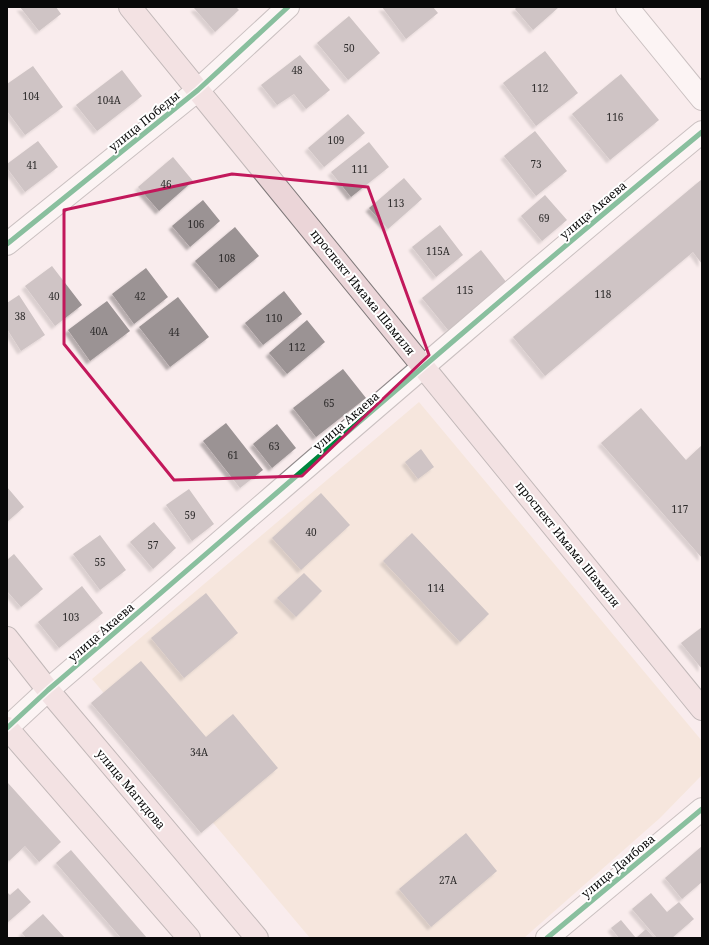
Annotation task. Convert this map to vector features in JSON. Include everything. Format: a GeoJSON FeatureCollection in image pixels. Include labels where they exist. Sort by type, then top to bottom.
{"type":"FeatureCollection","features":[{"type":"Feature","properties":{"kind":"main road","name":"проспект Имама Шамиля"},"geometry":{"type":"LineString","coordinates":[[130,7],[425,367],[702,709]]}},
{"type":"Feature","properties":{"kind":"main road","name":"улица Магидова"},"geometry":{"type":"LineString","coordinates":[[7,638],[48,690],[257,938]]}},
{"type":"Feature","properties":{"kind":"main road"},"geometry":{"type":"LineString","coordinates":[[7,728],[189,938]]}},
{"type":"Feature","properties":{"kind":"street","name":"улица Победы"},"geometry":{"type":"LineString","coordinates":[[7,244],[198,90],[288,7]]}},
{"type":"Feature","properties":{"kind":"street"},"geometry":{"type":"LineString","coordinates":[[627,7],[702,99]]}},
{"type":"Feature","properties":{"kind":"street","name":"улица Акаева"},"geometry":{"type":"LineString","coordinates":[[7,728],[48,690],[615,204],[702,132]]}},
{"type":"Feature","properties":{"kind":"street","name":"улица Даибова"},"geometry":{"type":"LineString","coordinates":[[547,938],[702,809]]}},
{"type":"Feature","properties":{"kind":"highlighted area"},"geometry":{"type":"Polygon","coordinates":[[[232,174],[368,187],[429,355],[302,476],[174,480],[64,344],[64,210],[232,174]]]}},
{"type":"Feature","properties":{"kind":"shaded area"},"geometry":{"type":"Polygon","coordinates":[[[419,402],[702,741],[702,775],[660,818],[524,938],[310,938],[92,679],[419,402]]]}},
{"type":"Feature","properties":{"kind":"building"},"geometry":{"type":"Polygon","coordinates":[[[20,7],[56,7],[61,14],[39,31],[20,7]]]}},
{"type":"Feature","properties":{"kind":"building"},"geometry":{"type":"Polygon","coordinates":[[[236,7],[239,10],[215,32],[194,8],[236,7]]]}},
{"type":"Feature","properties":{"kind":"building"},"geometry":{"type":"Polygon","coordinates":[[[382,7],[433,7],[438,13],[406,39],[382,7]]]}},
{"type":"Feature","properties":{"kind":"building"},"geometry":{"type":"Polygon","coordinates":[[[517,7],[559,7],[533,30],[515,9],[517,7]]]}},
{"type":"Feature","properties":{"kind":"building"},"geometry":{"type":"Polygon","coordinates":[[[349,16],[380,53],[348,80],[317,43],[349,16]]]}},
{"type":"Feature","properties":{"kind":"building"},"geometry":{"type":"Polygon","coordinates":[[[545,51],[578,93],[536,126],[503,83],[545,51]]]}},
{"type":"Feature","properties":{"kind":"building"},"geometry":{"type":"Polygon","coordinates":[[[300,55],[330,90],[306,109],[294,94],[277,105],[261,85],[300,55]]]}},
{"type":"Feature","properties":{"kind":"building"},"geometry":{"type":"Polygon","coordinates":[[[33,66],[63,107],[25,135],[7,111],[7,84],[33,66]]]}},
{"type":"Feature","properties":{"kind":"building"},"geometry":{"type":"Polygon","coordinates":[[[122,70],[142,96],[97,131],[76,105],[122,70]]]}},
{"type":"Feature","properties":{"kind":"building"},"geometry":{"type":"Polygon","coordinates":[[[621,74],[659,120],[610,160],[572,114],[621,74]]]}},
{"type":"Feature","properties":{"kind":"building"},"geometry":{"type":"Polygon","coordinates":[[[348,114],[365,133],[324,167],[308,148],[348,114]]]}},
{"type":"Feature","properties":{"kind":"building"},"geometry":{"type":"Polygon","coordinates":[[[535,131],[567,171],[536,196],[504,156],[535,131]]]}},
{"type":"Feature","properties":{"kind":"building"},"geometry":{"type":"Polygon","coordinates":[[[38,141],[58,167],[25,192],[7,168],[7,164],[38,141]]]}},
{"type":"Feature","properties":{"kind":"building"},"geometry":{"type":"Polygon","coordinates":[[[369,142],[389,167],[351,197],[331,172],[369,142]]]}},
{"type":"Feature","properties":{"kind":"building"},"geometry":{"type":"Polygon","coordinates":[[[173,157],[193,181],[159,211],[138,187],[173,157]]]}},
{"type":"Feature","properties":{"kind":"building"},"geometry":{"type":"Polygon","coordinates":[[[404,178],[422,199],[388,229],[369,208],[404,178]]]}},
{"type":"Feature","properties":{"kind":"building"},"geometry":{"type":"Polygon","coordinates":[[[702,179],[702,264],[693,252],[545,376],[513,337],[702,179]]]}},
{"type":"Feature","properties":{"kind":"building"},"geometry":{"type":"Polygon","coordinates":[[[545,195],[567,220],[542,241],[521,216],[545,195]]]}},
{"type":"Feature","properties":{"kind":"building"},"geometry":{"type":"Polygon","coordinates":[[[203,200],[220,221],[190,247],[172,226],[203,200]]]}},
{"type":"Feature","properties":{"kind":"building"},"geometry":{"type":"Polygon","coordinates":[[[440,225],[463,255],[436,277],[412,247],[440,225]]]}},
{"type":"Feature","properties":{"kind":"building"},"geometry":{"type":"Polygon","coordinates":[[[235,227],[259,256],[219,289],[195,261],[235,227]]]}},
{"type":"Feature","properties":{"kind":"building"},"geometry":{"type":"Polygon","coordinates":[[[481,250],[507,283],[448,330],[422,298],[481,250]]]}},
{"type":"Feature","properties":{"kind":"building"},"geometry":{"type":"Polygon","coordinates":[[[52,266],[82,305],[55,326],[25,286],[52,266]]]}},
{"type":"Feature","properties":{"kind":"building"},"geometry":{"type":"Polygon","coordinates":[[[146,268],[168,297],[134,324],[112,294],[146,268]]]}},
{"type":"Feature","properties":{"kind":"building"},"geometry":{"type":"Polygon","coordinates":[[[284,291],[302,314],[263,345],[245,323],[284,291]]]}},
{"type":"Feature","properties":{"kind":"building"},"geometry":{"type":"Polygon","coordinates":[[[19,295],[45,335],[21,351],[7,329],[7,303],[19,295]]]}},
{"type":"Feature","properties":{"kind":"building"},"geometry":{"type":"Polygon","coordinates":[[[178,297],[209,337],[170,367],[139,327],[178,297]]]}},
{"type":"Feature","properties":{"kind":"building"},"geometry":{"type":"Polygon","coordinates":[[[107,301],[130,331],[90,361],[68,330],[107,301]]]}},
{"type":"Feature","properties":{"kind":"building"},"geometry":{"type":"Polygon","coordinates":[[[307,320],[325,342],[287,374],[269,353],[307,320]]]}},
{"type":"Feature","properties":{"kind":"building"},"geometry":{"type":"Polygon","coordinates":[[[343,369],[366,398],[316,437],[293,408],[343,369]]]}},
{"type":"Feature","properties":{"kind":"building"},"geometry":{"type":"Polygon","coordinates":[[[641,408],[686,460],[702,445],[702,558],[601,443],[641,408]]]}},
{"type":"Feature","properties":{"kind":"building"},"geometry":{"type":"Polygon","coordinates":[[[226,423],[263,470],[240,488],[203,441],[226,423]]]}},
{"type":"Feature","properties":{"kind":"building"},"geometry":{"type":"Polygon","coordinates":[[[277,424],[296,448],[272,468],[253,444],[277,424]]]}},
{"type":"Feature","properties":{"kind":"building"},"geometry":{"type":"Polygon","coordinates":[[[421,449],[434,467],[418,479],[405,462],[421,449]]]}},
{"type":"Feature","properties":{"kind":"building"},"geometry":{"type":"Polygon","coordinates":[[[7,487],[24,507],[7,522],[7,487]]]}},
{"type":"Feature","properties":{"kind":"building"},"geometry":{"type":"Polygon","coordinates":[[[189,489],[214,524],[192,541],[166,505],[189,489]]]}},
{"type":"Feature","properties":{"kind":"building"},"geometry":{"type":"Polygon","coordinates":[[[321,493],[350,525],[301,570],[272,538],[321,493]]]}},
{"type":"Feature","properties":{"kind":"building"},"geometry":{"type":"Polygon","coordinates":[[[154,522],[176,548],[153,569],[130,542],[154,522]]]}},
{"type":"Feature","properties":{"kind":"building"},"geometry":{"type":"Polygon","coordinates":[[[412,533],[489,614],[460,642],[383,561],[412,533]]]}},
{"type":"Feature","properties":{"kind":"building"},"geometry":{"type":"Polygon","coordinates":[[[100,535],[126,570],[100,590],[73,554],[100,535]]]}},
{"type":"Feature","properties":{"kind":"building"},"geometry":{"type":"Polygon","coordinates":[[[14,554],[43,589],[21,607],[7,591],[7,560],[14,554]]]}},
{"type":"Feature","properties":{"kind":"building"},"geometry":{"type":"Polygon","coordinates":[[[304,573],[322,591],[296,617],[277,598],[304,573]]]}},
{"type":"Feature","properties":{"kind":"building"},"geometry":{"type":"Polygon","coordinates":[[[82,586],[103,613],[59,648],[38,622],[82,586]]]}},
{"type":"Feature","properties":{"kind":"building"},"geometry":{"type":"Polygon","coordinates":[[[206,593],[238,633],[184,678],[151,638],[206,593]]]}},
{"type":"Feature","properties":{"kind":"building"},"geometry":{"type":"Polygon","coordinates":[[[702,627],[702,669],[681,643],[702,627]]]}},
{"type":"Feature","properties":{"kind":"building"},"geometry":{"type":"Polygon","coordinates":[[[141,661],[206,737],[233,714],[278,768],[201,833],[91,703],[141,661]]]}},
{"type":"Feature","properties":{"kind":"building"},"geometry":{"type":"Polygon","coordinates":[[[8,783],[61,842],[39,862],[25,846],[9,861],[7,859],[8,783]]]}},
{"type":"Feature","properties":{"kind":"building"},"geometry":{"type":"Polygon","coordinates":[[[466,833],[497,871],[431,927],[399,889],[466,833]]]}},
{"type":"Feature","properties":{"kind":"building"},"geometry":{"type":"Polygon","coordinates":[[[702,846],[702,882],[682,899],[665,878],[702,846]]]}},
{"type":"Feature","properties":{"kind":"building"},"geometry":{"type":"Polygon","coordinates":[[[71,850],[147,938],[121,938],[56,863],[71,850]]]}},
{"type":"Feature","properties":{"kind":"building"},"geometry":{"type":"Polygon","coordinates":[[[18,888],[31,902],[7,923],[7,892],[10,895],[18,888]]]}},
{"type":"Feature","properties":{"kind":"building"},"geometry":{"type":"Polygon","coordinates":[[[651,893],[667,912],[679,902],[694,919],[672,938],[657,938],[632,909],[651,893]]]}},
{"type":"Feature","properties":{"kind":"building"},"geometry":{"type":"Polygon","coordinates":[[[43,914],[65,938],[26,938],[22,933],[43,914]]]}},
{"type":"Feature","properties":{"kind":"building"},"geometry":{"type":"Polygon","coordinates":[[[621,920],[636,938],[619,938],[611,928],[621,920]]]}},
{"type":"Feature","properties":{"kind":"building"},"geometry":{"type":"Polygon","coordinates":[[[646,929],[654,938],[636,938],[646,929]]]}},
{"type":"Feature","properties":{"kind":"cycle path"},"geometry":{"type":"LineString","coordinates":[[7,244],[198,90],[288,7]]}},
{"type":"Feature","properties":{"kind":"cycle path"},"geometry":{"type":"LineString","coordinates":[[7,728],[48,690],[537,270],[702,132]]}},
{"type":"Feature","properties":{"kind":"cycle path"},"geometry":{"type":"LineString","coordinates":[[547,938],[702,809]]}}]}
